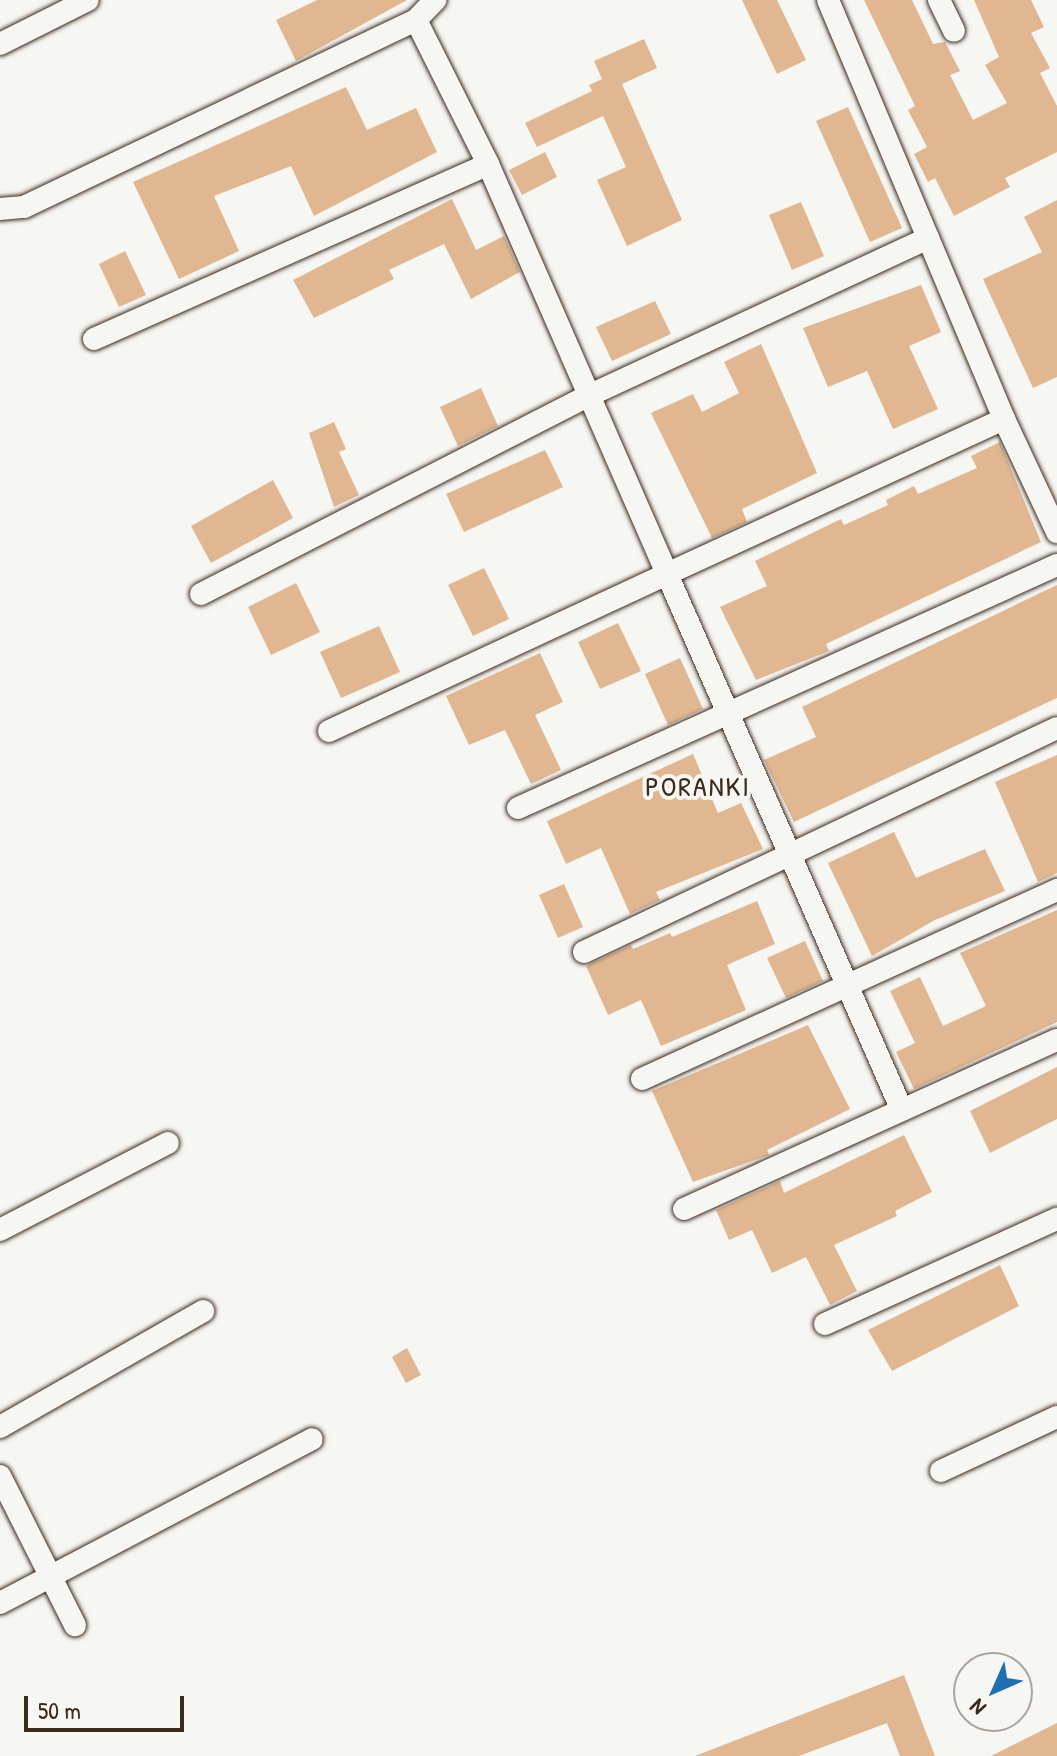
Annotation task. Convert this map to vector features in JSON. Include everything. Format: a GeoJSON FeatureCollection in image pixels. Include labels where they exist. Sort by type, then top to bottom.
{"type":"FeatureCollection","features":[{"type":"Feature","properties":{"kind":"street"},"geometry":{"type":"LineString","coordinates":[[0,44],[88,0]]}},
{"type":"Feature","properties":{"kind":"street"},"geometry":{"type":"LineString","coordinates":[[0,209],[24,207],[416,20],[435,0]]}},
{"type":"Feature","properties":{"kind":"street"},"geometry":{"type":"LineString","coordinates":[[828,0],[1004,419],[1048,490],[1057,532]]}},
{"type":"Feature","properties":{"kind":"street"},"geometry":{"type":"LineString","coordinates":[[939,0],[954,31]]}},
{"type":"Feature","properties":{"kind":"street"},"geometry":{"type":"LineString","coordinates":[[416,20],[488,164],[667,574],[732,713],[788,852],[901,1108]]}},
{"type":"Feature","properties":{"kind":"street"},"geometry":{"type":"LineString","coordinates":[[94,339],[488,164]]}},
{"type":"Feature","properties":{"kind":"street"},"geometry":{"type":"LineString","coordinates":[[201,594],[588,396],[928,238]]}},
{"type":"Feature","properties":{"kind":"street"},"geometry":{"type":"LineString","coordinates":[[329,731],[1004,419]]}},
{"type":"Feature","properties":{"kind":"street"},"geometry":{"type":"LineString","coordinates":[[518,808],[1057,565]]}},
{"type":"Feature","properties":{"kind":"street"},"geometry":{"type":"LineString","coordinates":[[584,952],[788,852],[1057,728]]}},
{"type":"Feature","properties":{"kind":"street"},"geometry":{"type":"LineString","coordinates":[[642,1079],[849,989],[1057,890]]}},
{"type":"Feature","properties":{"kind":"street"},"geometry":{"type":"LineString","coordinates":[[684,1209],[901,1108],[1057,1040]]}},
{"type":"Feature","properties":{"kind":"street"},"geometry":{"type":"LineString","coordinates":[[0,1230],[168,1143]]}},
{"type":"Feature","properties":{"kind":"street"},"geometry":{"type":"LineString","coordinates":[[825,1324],[1057,1219]]}},
{"type":"Feature","properties":{"kind":"street"},"geometry":{"type":"LineString","coordinates":[[0,1427],[203,1311]]}},
{"type":"Feature","properties":{"kind":"street"},"geometry":{"type":"LineString","coordinates":[[941,1471],[1057,1417]]}},
{"type":"Feature","properties":{"kind":"street"},"geometry":{"type":"LineString","coordinates":[[0,1603],[49,1573],[312,1439]]}},
{"type":"Feature","properties":{"kind":"street"},"geometry":{"type":"LineString","coordinates":[[0,1476],[75,1625]]}},
{"type":"Feature","properties":{"kind":"building"},"geometry":{"type":"Polygon","coordinates":[[[317,0],[407,0],[296,61],[276,20],[317,0]]]}},
{"type":"Feature","properties":{"kind":"building"},"geometry":{"type":"Polygon","coordinates":[[[742,0],[777,0],[806,60],[777,74],[742,0]]]}},
{"type":"Feature","properties":{"kind":"building"},"geometry":{"type":"Polygon","coordinates":[[[864,0],[912,0],[933,44],[945,42],[960,71],[950,75],[973,120],[1007,103],[985,65],[999,57],[974,0],[1031,0],[1044,27],[1031,33],[1050,68],[1040,73],[1057,106],[1057,152],[1005,178],[1010,187],[954,216],[935,178],[928,182],[914,154],[927,147],[908,110],[915,106],[864,0]]]}},
{"type":"Feature","properties":{"kind":"building"},"geometry":{"type":"Polygon","coordinates":[[[644,39],[657,68],[622,84],[682,220],[627,246],[597,180],[626,167],[603,116],[537,147],[525,123],[592,91],[589,85],[602,79],[594,61],[644,39]]]}},
{"type":"Feature","properties":{"kind":"building"},"geometry":{"type":"Polygon","coordinates":[[[346,87],[367,130],[416,108],[437,152],[314,216],[291,166],[214,196],[239,251],[179,279],[133,182],[346,87]]]}},
{"type":"Feature","properties":{"kind":"building"},"geometry":{"type":"Polygon","coordinates":[[[848,107],[902,228],[870,242],[816,121],[848,107]]]}},
{"type":"Feature","properties":{"kind":"building"},"geometry":{"type":"Polygon","coordinates":[[[545,152],[557,177],[522,195],[509,170],[545,152]]]}},
{"type":"Feature","properties":{"kind":"building"},"geometry":{"type":"Polygon","coordinates":[[[452,199],[476,250],[504,236],[520,272],[471,299],[444,244],[389,270],[394,279],[314,318],[293,280],[452,199]]]}},
{"type":"Feature","properties":{"kind":"building"},"geometry":{"type":"Polygon","coordinates":[[[1057,200],[1057,377],[1033,388],[983,279],[1042,252],[1024,217],[1057,200]]]}},
{"type":"Feature","properties":{"kind":"building"},"geometry":{"type":"Polygon","coordinates":[[[801,202],[824,256],[792,270],[769,215],[801,202]]]}},
{"type":"Feature","properties":{"kind":"building"},"geometry":{"type":"Polygon","coordinates":[[[125,251],[146,295],[119,307],[99,264],[125,251]]]}},
{"type":"Feature","properties":{"kind":"building"},"geometry":{"type":"Polygon","coordinates":[[[921,285],[941,332],[909,346],[938,409],[893,429],[867,371],[828,387],[803,328],[921,285]]]}},
{"type":"Feature","properties":{"kind":"building"},"geometry":{"type":"Polygon","coordinates":[[[655,301],[671,334],[612,361],[596,327],[655,301]]]}},
{"type":"Feature","properties":{"kind":"building"},"geometry":{"type":"Polygon","coordinates":[[[761,344],[817,473],[742,509],[747,522],[712,538],[651,413],[693,394],[702,412],[739,393],[724,362],[761,344]]]}},
{"type":"Feature","properties":{"kind":"building"},"geometry":{"type":"Polygon","coordinates":[[[481,388],[498,426],[458,446],[440,407],[481,388]]]}},
{"type":"Feature","properties":{"kind":"building"},"geometry":{"type":"Polygon","coordinates":[[[334,422],[346,449],[339,452],[359,495],[334,507],[309,433],[334,422]]]}},
{"type":"Feature","properties":{"kind":"building"},"geometry":{"type":"Polygon","coordinates":[[[1000,442],[1041,542],[826,644],[829,651],[756,680],[720,607],[767,586],[755,561],[841,519],[844,525],[888,505],[886,500],[914,486],[918,494],[977,468],[971,456],[1000,442]]]}},
{"type":"Feature","properties":{"kind":"building"},"geometry":{"type":"Polygon","coordinates":[[[545,450],[563,487],[464,532],[446,494],[545,450]]]}},
{"type":"Feature","properties":{"kind":"building"},"geometry":{"type":"Polygon","coordinates":[[[273,480],[293,518],[211,563],[191,526],[273,480]]]}},
{"type":"Feature","properties":{"kind":"building"},"geometry":{"type":"Polygon","coordinates":[[[484,568],[509,619],[473,636],[448,585],[484,568]]]}},
{"type":"Feature","properties":{"kind":"building"},"geometry":{"type":"Polygon","coordinates":[[[296,583],[320,632],[271,655],[248,607],[296,583]]]}},
{"type":"Feature","properties":{"kind":"building"},"geometry":{"type":"Polygon","coordinates":[[[1057,585],[1057,698],[794,822],[764,760],[816,737],[802,707],[1057,585]]]}},
{"type":"Feature","properties":{"kind":"building"},"geometry":{"type":"Polygon","coordinates":[[[618,623],[641,671],[600,689],[578,642],[618,623]]]}},
{"type":"Feature","properties":{"kind":"building"},"geometry":{"type":"Polygon","coordinates":[[[379,626],[400,672],[341,698],[320,652],[379,626]]]}},
{"type":"Feature","properties":{"kind":"building"},"geometry":{"type":"Polygon","coordinates":[[[540,653],[563,702],[535,715],[561,770],[531,784],[505,730],[469,745],[446,696],[540,653]]]}},
{"type":"Feature","properties":{"kind":"building"},"geometry":{"type":"Polygon","coordinates":[[[680,658],[703,709],[668,725],[645,674],[680,658]]]}},
{"type":"Feature","properties":{"kind":"building"},"geometry":{"type":"Polygon","coordinates":[[[693,754],[718,813],[741,803],[763,849],[656,892],[660,900],[630,914],[601,848],[566,864],[547,821],[693,754]]]}},
{"type":"Feature","properties":{"kind":"building"},"geometry":{"type":"Polygon","coordinates":[[[1057,755],[1057,873],[1038,882],[995,782],[1057,755]]]}},
{"type":"Feature","properties":{"kind":"building"},"geometry":{"type":"Polygon","coordinates":[[[894,832],[916,878],[985,849],[1005,891],[935,920],[872,956],[828,863],[894,832]]]}},
{"type":"Feature","properties":{"kind":"building"},"geometry":{"type":"Polygon","coordinates":[[[564,884],[583,927],[558,938],[539,895],[564,884]]]}},
{"type":"Feature","properties":{"kind":"building"},"geometry":{"type":"Polygon","coordinates":[[[757,901],[775,944],[727,965],[746,1010],[661,1046],[641,1000],[608,1015],[586,966],[631,945],[633,949],[670,933],[672,937],[757,901]]]}},
{"type":"Feature","properties":{"kind":"building"},"geometry":{"type":"Polygon","coordinates":[[[1057,910],[1057,1022],[914,1089],[896,1052],[915,1043],[890,991],[920,977],[943,1026],[986,1006],[960,953],[1057,910]]]}},
{"type":"Feature","properties":{"kind":"building"},"geometry":{"type":"Polygon","coordinates":[[[805,941],[823,981],[786,998],[767,958],[805,941]]]}},
{"type":"Feature","properties":{"kind":"building"},"geometry":{"type":"Polygon","coordinates":[[[808,1025],[850,1109],[767,1150],[769,1155],[693,1182],[652,1091],[808,1025]]]}},
{"type":"Feature","properties":{"kind":"building"},"geometry":{"type":"Polygon","coordinates":[[[1057,1067],[1057,1119],[990,1153],[970,1111],[1057,1067]]]}},
{"type":"Feature","properties":{"kind":"building"},"geometry":{"type":"Polygon","coordinates":[[[904,1135],[932,1192],[895,1211],[897,1216],[834,1245],[857,1291],[830,1305],[806,1257],[772,1273],[752,1230],[729,1240],[716,1210],[780,1181],[784,1193],[904,1135]]]}},
{"type":"Feature","properties":{"kind":"building"},"geometry":{"type":"Polygon","coordinates":[[[1000,1265],[1019,1306],[892,1371],[868,1330],[1000,1265]]]}},
{"type":"Feature","properties":{"kind":"building"},"geometry":{"type":"Polygon","coordinates":[[[407,1348],[421,1375],[406,1383],[392,1357],[407,1348]]]}},
{"type":"Feature","properties":{"kind":"building"},"geometry":{"type":"Polygon","coordinates":[[[904,1675],[935,1756],[900,1756],[887,1723],[799,1756],[695,1756],[904,1675]]]}},
{"type":"Feature","properties":{"kind":"building"},"geometry":{"type":"Polygon","coordinates":[[[1057,1723],[1057,1756],[991,1756],[1057,1723]]]}},
{"type":"Feature","properties":{"kind":"district","name":"PORANKI"},"geometry":{"type":"Point","coordinates":[698,786]}}]}
